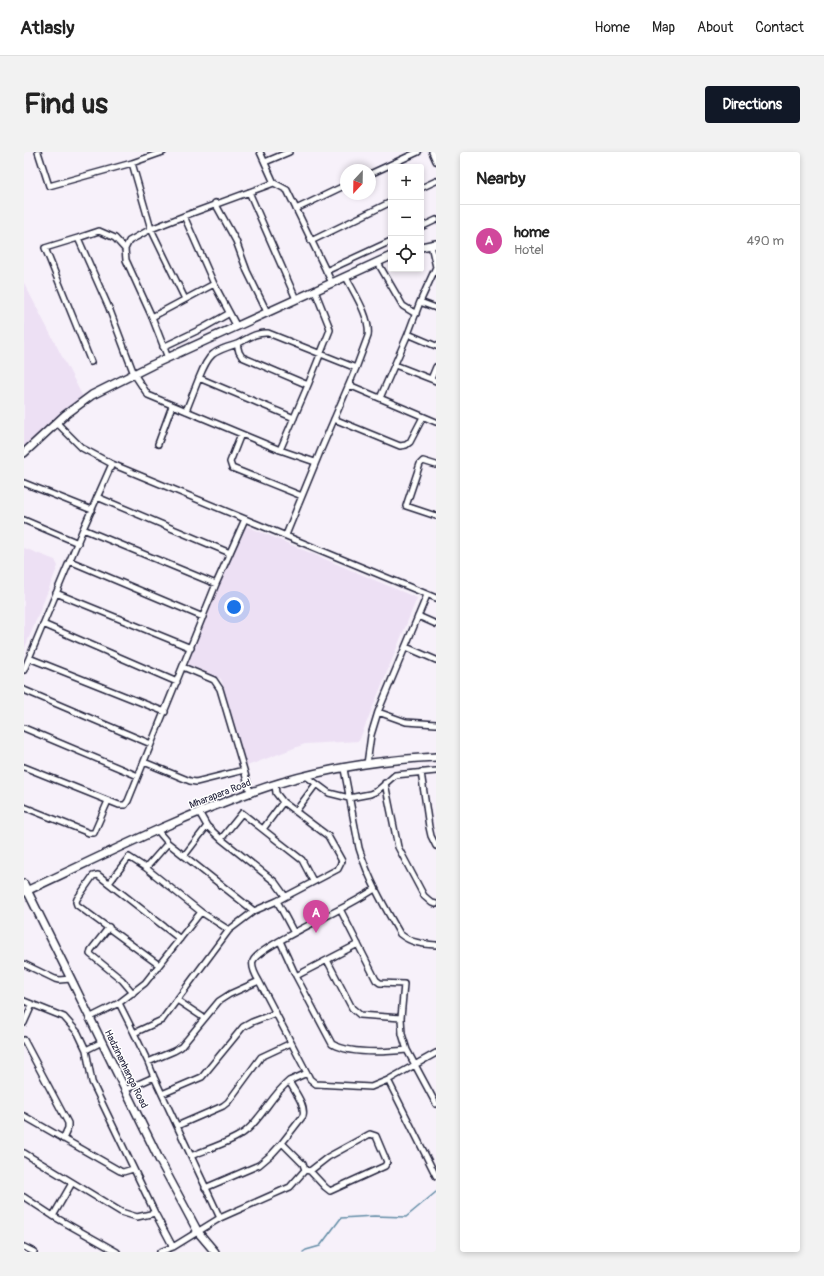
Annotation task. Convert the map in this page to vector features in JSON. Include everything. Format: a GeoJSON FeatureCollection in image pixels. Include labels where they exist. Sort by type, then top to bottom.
{"type":"FeatureCollection","features":[{"type":"Feature","properties":{"kind":"street"},"geometry":{"type":"LineString","coordinates":[[38,152],[49,186],[132,163],[163,152]]}},
{"type":"Feature","properties":{"kind":"street"},"geometry":{"type":"LineString","coordinates":[[260,152],[274,183],[287,190],[332,283]]}},
{"type":"Feature","properties":{"kind":"street"},"geometry":{"type":"LineString","coordinates":[[265,162],[289,152]]}},
{"type":"Feature","properties":{"kind":"street"},"geometry":{"type":"LineString","coordinates":[[376,171],[418,152]]}},
{"type":"Feature","properties":{"kind":"street"},"geometry":{"type":"LineString","coordinates":[[432,152],[436,161]]}},
{"type":"Feature","properties":{"kind":"street"},"geometry":{"type":"LineString","coordinates":[[132,163],[151,229],[185,299]]}},
{"type":"Feature","properties":{"kind":"street"},"geometry":{"type":"LineString","coordinates":[[424,187],[436,181]]}},
{"type":"Feature","properties":{"kind":"street"},"geometry":{"type":"LineString","coordinates":[[168,358],[152,317],[126,260],[126,249],[129,241],[151,229],[215,203],[274,183]]}},
{"type":"Feature","properties":{"kind":"street"},"geometry":{"type":"LineString","coordinates":[[296,209],[340,188]]}},
{"type":"Feature","properties":{"kind":"street"},"geometry":{"type":"LineString","coordinates":[[249,192],[296,299]]}},
{"type":"Feature","properties":{"kind":"street"},"geometry":{"type":"LineString","coordinates":[[215,203],[236,241],[247,271],[267,312]]}},
{"type":"Feature","properties":{"kind":"street"},"geometry":{"type":"LineString","coordinates":[[311,241],[388,203]]}},
{"type":"Feature","properties":{"kind":"street"},"geometry":{"type":"LineString","coordinates":[[184,216],[228,314],[236,327]]}},
{"type":"Feature","properties":{"kind":"street"},"geometry":{"type":"LineString","coordinates":[[424,226],[436,220]]}},
{"type":"Feature","properties":{"kind":"street"},"geometry":{"type":"LineString","coordinates":[[91,362],[45,248],[99,231],[115,238],[126,249]]}},
{"type":"Feature","properties":{"kind":"street"},"geometry":{"type":"LineString","coordinates":[[78,238],[134,374],[148,395],[280,450],[315,462]]}},
{"type":"Feature","properties":{"kind":"street"},"geometry":{"type":"LineString","coordinates":[[326,271],[388,242]]}},
{"type":"Feature","properties":{"kind":"street"},"geometry":{"type":"LineString","coordinates":[[380,398],[436,267],[433,244]]}},
{"type":"Feature","properties":{"kind":"street"},"geometry":{"type":"LineString","coordinates":[[24,453],[65,415],[92,396],[168,358],[388,258]]}},
{"type":"Feature","properties":{"kind":"street"},"geometry":{"type":"LineString","coordinates":[[378,263],[403,306],[416,314]]}},
{"type":"Feature","properties":{"kind":"street"},"geometry":{"type":"LineString","coordinates":[[286,535],[315,462],[349,386],[369,330],[364,314],[346,277]]}},
{"type":"Feature","properties":{"kind":"street"},"geometry":{"type":"LineString","coordinates":[[152,317],[214,284]]}},
{"type":"Feature","properties":{"kind":"street"},"geometry":{"type":"LineString","coordinates":[[280,450],[308,385],[330,328],[315,291]]}},
{"type":"Feature","properties":{"kind":"street"},"geometry":{"type":"LineString","coordinates":[[420,302],[436,308]]}},
{"type":"Feature","properties":{"kind":"street"},"geometry":{"type":"LineString","coordinates":[[163,348],[228,314]]}},
{"type":"Feature","properties":{"kind":"street"},"geometry":{"type":"LineString","coordinates":[[186,411],[204,364],[211,355],[217,350],[236,344],[262,332],[321,353],[356,368]]}},
{"type":"Feature","properties":{"kind":"street"},"geometry":{"type":"LineString","coordinates":[[408,334],[436,346]]}},
{"type":"Feature","properties":{"kind":"street"},"geometry":{"type":"LineString","coordinates":[[236,344],[242,357],[308,385]]}},
{"type":"Feature","properties":{"kind":"street"},"geometry":{"type":"LineString","coordinates":[[395,365],[434,380],[436,367]]}},
{"type":"Feature","properties":{"kind":"street"},"geometry":{"type":"LineString","coordinates":[[199,378],[294,418]]}},
{"type":"Feature","properties":{"kind":"street"},"geometry":{"type":"LineString","coordinates":[[349,386],[436,422]]}},
{"type":"Feature","properties":{"kind":"street"},"geometry":{"type":"LineString","coordinates":[[158,444],[172,406]]}},
{"type":"Feature","properties":{"kind":"street"},"geometry":{"type":"LineString","coordinates":[[334,419],[400,446],[406,446],[410,442],[423,417]]}},
{"type":"Feature","properties":{"kind":"street"},"geometry":{"type":"LineString","coordinates":[[57,423],[82,448],[112,464],[436,598]]}},
{"type":"Feature","properties":{"kind":"street"},"geometry":{"type":"LineString","coordinates":[[241,434],[230,462],[232,468],[302,496]]}},
{"type":"Feature","properties":{"kind":"street"},"geometry":{"type":"LineString","coordinates":[[436,465],[423,461],[420,464],[406,506],[436,516]]}},
{"type":"Feature","properties":{"kind":"street"},"geometry":{"type":"LineString","coordinates":[[24,670],[112,464]]}},
{"type":"Feature","properties":{"kind":"street"},"geometry":{"type":"LineString","coordinates":[[24,483],[92,510]]}},
{"type":"Feature","properties":{"kind":"street"},"geometry":{"type":"LineString","coordinates":[[97,497],[230,553]]}},
{"type":"Feature","properties":{"kind":"street"},"geometry":{"type":"LineString","coordinates":[[24,768],[108,801],[119,805],[125,805],[165,712],[216,584],[245,518]]}},
{"type":"Feature","properties":{"kind":"street"},"geometry":{"type":"LineString","coordinates":[[24,520],[78,542]]}},
{"type":"Feature","properties":{"kind":"street"},"geometry":{"type":"LineString","coordinates":[[83,529],[216,584]]}},
{"type":"Feature","properties":{"kind":"street"},"geometry":{"type":"LineString","coordinates":[[70,561],[203,617]]}},
{"type":"Feature","properties":{"kind":"street"},"geometry":{"type":"LineString","coordinates":[[56,593],[190,648]]}},
{"type":"Feature","properties":{"kind":"street"},"geometry":{"type":"LineString","coordinates":[[367,764],[371,735],[378,712],[427,595]]}},
{"type":"Feature","properties":{"kind":"street"},"geometry":{"type":"LineString","coordinates":[[418,616],[436,624]]}},
{"type":"Feature","properties":{"kind":"street"},"geometry":{"type":"LineString","coordinates":[[43,624],[177,682]]}},
{"type":"Feature","properties":{"kind":"street"},"geometry":{"type":"LineString","coordinates":[[406,647],[436,660]]}},
{"type":"Feature","properties":{"kind":"street"},"geometry":{"type":"LineString","coordinates":[[29,658],[165,712]]}},
{"type":"Feature","properties":{"kind":"street"},"geometry":{"type":"LineString","coordinates":[[183,667],[214,680],[220,689],[250,792]]}},
{"type":"Feature","properties":{"kind":"street"},"geometry":{"type":"LineString","coordinates":[[24,690],[151,744]]}},
{"type":"Feature","properties":{"kind":"street"},"geometry":{"type":"LineString","coordinates":[[378,712],[406,722],[436,724]]}},
{"type":"Feature","properties":{"kind":"street"},"geometry":{"type":"LineString","coordinates":[[24,728],[138,776]]}},
{"type":"Feature","properties":{"kind":"street","name":"Mharapara Road"},"geometry":{"type":"LineString","coordinates":[[25,889],[157,830],[250,792],[306,776],[367,764],[436,757]]}},
{"type":"Feature","properties":{"kind":"street"},"geometry":{"type":"LineString","coordinates":[[144,762],[190,781],[196,782],[244,770]]}},
{"type":"Feature","properties":{"kind":"street"},"geometry":{"type":"LineString","coordinates":[[344,769],[359,848],[362,859],[375,889],[400,934],[406,939],[421,944],[436,945]]}},
{"type":"Feature","properties":{"kind":"street"},"geometry":{"type":"LineString","coordinates":[[306,776],[329,793],[349,798],[370,794],[377,791],[395,775],[436,771]]}},
{"type":"Feature","properties":{"kind":"street"},"geometry":{"type":"LineString","coordinates":[[420,772],[429,827],[431,836],[436,846]]}},
{"type":"Feature","properties":{"kind":"street"},"geometry":{"type":"LineString","coordinates":[[385,783],[398,847],[424,896],[432,903],[436,904]]}},
{"type":"Feature","properties":{"kind":"street"},"geometry":{"type":"LineString","coordinates":[[296,811],[316,784]]}},
{"type":"Feature","properties":{"kind":"street"},"geometry":{"type":"LineString","coordinates":[[134,1033],[162,1020],[229,930],[254,911],[277,901],[338,869],[342,861],[328,836],[283,802],[276,793],[275,785]]}},
{"type":"Feature","properties":{"kind":"street"},"geometry":{"type":"LineString","coordinates":[[24,807],[89,833],[94,833],[108,801]]}},
{"type":"Feature","properties":{"kind":"street"},"geometry":{"type":"LineString","coordinates":[[263,829],[283,802]]}},
{"type":"Feature","properties":{"kind":"street"},"geometry":{"type":"LineString","coordinates":[[199,812],[207,826],[275,882],[285,896]]}},
{"type":"Feature","properties":{"kind":"street"},"geometry":{"type":"LineString","coordinates":[[221,839],[242,813],[302,860],[313,881]]}},
{"type":"Feature","properties":{"kind":"street"},"geometry":{"type":"LineString","coordinates":[[184,856],[207,826]]}},
{"type":"Feature","properties":{"kind":"street"},"geometry":{"type":"LineString","coordinates":[[157,830],[168,843],[254,911]]}},
{"type":"Feature","properties":{"kind":"street"},"geometry":{"type":"LineString","coordinates":[[146,868],[168,843]]}},
{"type":"Feature","properties":{"kind":"street"},"geometry":{"type":"LineString","coordinates":[[109,883],[129,856],[200,912],[229,930]]}},
{"type":"Feature","properties":{"kind":"street"},"geometry":{"type":"LineString","coordinates":[[159,965],[77,905],[77,899],[95,875],[98,875],[109,883],[180,939]]}},
{"type":"Feature","properties":{"kind":"street","name":"Hadzinanhanga Road"},"geometry":{"type":"LineString","coordinates":[[25,889],[160,1161],[198,1232],[214,1252]]}},
{"type":"Feature","properties":{"kind":"street"},"geometry":{"type":"LineString","coordinates":[[375,889],[280,941],[255,957],[253,967],[259,982],[310,1079],[316,1084],[371,1087],[388,1080],[436,1053]]}},
{"type":"Feature","properties":{"kind":"street"},"geometry":{"type":"LineString","coordinates":[[277,901],[294,933]]}},
{"type":"Feature","properties":{"kind":"street"},"geometry":{"type":"LineString","coordinates":[[340,909],[376,980],[380,983],[404,984],[401,1018],[402,1034],[407,1050],[416,1064],[436,1104]]}},
{"type":"Feature","properties":{"kind":"street"},"geometry":{"type":"LineString","coordinates":[[90,1018],[119,1003],[145,983],[200,912]]}},
{"type":"Feature","properties":{"kind":"street"},"geometry":{"type":"LineString","coordinates":[[109,927],[91,950],[90,954],[122,980],[133,993]]}},
{"type":"Feature","properties":{"kind":"street"},"geometry":{"type":"LineString","coordinates":[[280,941],[296,976],[332,1044],[340,1048],[377,1052],[407,1050]]}},
{"type":"Feature","properties":{"kind":"street"},"geometry":{"type":"LineString","coordinates":[[296,976],[358,944]]}},
{"type":"Feature","properties":{"kind":"street"},"geometry":{"type":"LineString","coordinates":[[327,960],[352,1008],[360,1015],[401,1018]]}},
{"type":"Feature","properties":{"kind":"street"},"geometry":{"type":"LineString","coordinates":[[24,964],[55,979],[71,979]]}},
{"type":"Feature","properties":{"kind":"street"},"geometry":{"type":"LineString","coordinates":[[148,1062],[181,1047],[219,1001],[230,994],[259,982]]}},
{"type":"Feature","properties":{"kind":"street"},"geometry":{"type":"LineString","coordinates":[[177,1000],[204,1018]]}},
{"type":"Feature","properties":{"kind":"street"},"geometry":{"type":"LineString","coordinates":[[24,1001],[64,1017],[78,1033],[86,1050],[92,1082],[133,1169],[173,1247]]}},
{"type":"Feature","properties":{"kind":"street"},"geometry":{"type":"LineString","coordinates":[[119,1003],[220,1218]]}},
{"type":"Feature","properties":{"kind":"street"},"geometry":{"type":"LineString","coordinates":[[24,1023],[32,1005]]}},
{"type":"Feature","properties":{"kind":"street"},"geometry":{"type":"LineString","coordinates":[[162,1094],[202,1077],[243,1027],[276,1013]]}},
{"type":"Feature","properties":{"kind":"street"},"geometry":{"type":"LineString","coordinates":[[24,1040],[68,1123],[68,1128],[63,1139]]}},
{"type":"Feature","properties":{"kind":"street"},"geometry":{"type":"LineString","coordinates":[[86,1050],[102,1042]]}},
{"type":"Feature","properties":{"kind":"street"},"geometry":{"type":"LineString","coordinates":[[177,1126],[223,1106],[228,1102],[261,1057],[291,1043]]}},
{"type":"Feature","properties":{"kind":"street"},"geometry":{"type":"LineString","coordinates":[[191,1156],[239,1136],[246,1131],[278,1091],[289,1081],[307,1073]]}},
{"type":"Feature","properties":{"kind":"street"},"geometry":{"type":"LineString","coordinates":[[125,1090],[154,1077]]}},
{"type":"Feature","properties":{"kind":"street"},"geometry":{"type":"LineString","coordinates":[[388,1080],[436,1176]]}},
{"type":"Feature","properties":{"kind":"street"},"geometry":{"type":"LineString","coordinates":[[205,1188],[259,1165],[282,1143],[304,1114],[303,1107],[289,1081]]}},
{"type":"Feature","properties":{"kind":"street"},"geometry":{"type":"LineString","coordinates":[[24,1116],[120,1171],[133,1169]]}},
{"type":"Feature","properties":{"kind":"street"},"geometry":{"type":"LineString","coordinates":[[160,1252],[173,1247],[220,1218],[290,1187],[308,1170],[370,1134],[376,1136],[387,1162],[385,1166],[330,1191],[308,1170],[282,1143]]}},
{"type":"Feature","properties":{"kind":"street"},"geometry":{"type":"LineString","coordinates":[[24,1153],[121,1212],[137,1217],[155,1213]]}},
{"type":"Feature","properties":{"kind":"street"},"geometry":{"type":"LineString","coordinates":[[53,1216],[72,1183]]}},
{"type":"Feature","properties":{"kind":"street"},"geometry":{"type":"LineString","coordinates":[[24,1197],[53,1216],[117,1252]]}},
{"type":"Feature","properties":{"kind":"street"},"geometry":{"type":"LineString","coordinates":[[24,1247],[34,1252]]}},
{"type":"Feature","properties":{"kind":"shaded area"},"geometry":{"type":"Polygon","coordinates":[[[24,283],[83,397],[24,449],[24,283]]]}},
{"type":"Feature","properties":{"kind":"shaded area"},"geometry":{"type":"Polygon","coordinates":[[[244,525],[417,598],[359,741],[305,744],[247,766],[221,679],[189,665],[189,658],[244,525]]]}},
{"type":"Feature","properties":{"kind":"shaded area"},"geometry":{"type":"Polygon","coordinates":[[[24,548],[55,560],[58,566],[24,650],[24,548]]]}},
{"type":"Feature","properties":{"kind":"waterway"},"geometry":{"type":"LineString","coordinates":[[303,1252],[320,1246],[341,1218],[374,1216],[406,1217],[436,1192]]}},
{"type":"Feature","properties":{"kind":"place","name":"home"},"geometry":{"type":"Point","coordinates":[316,933]}}]}
